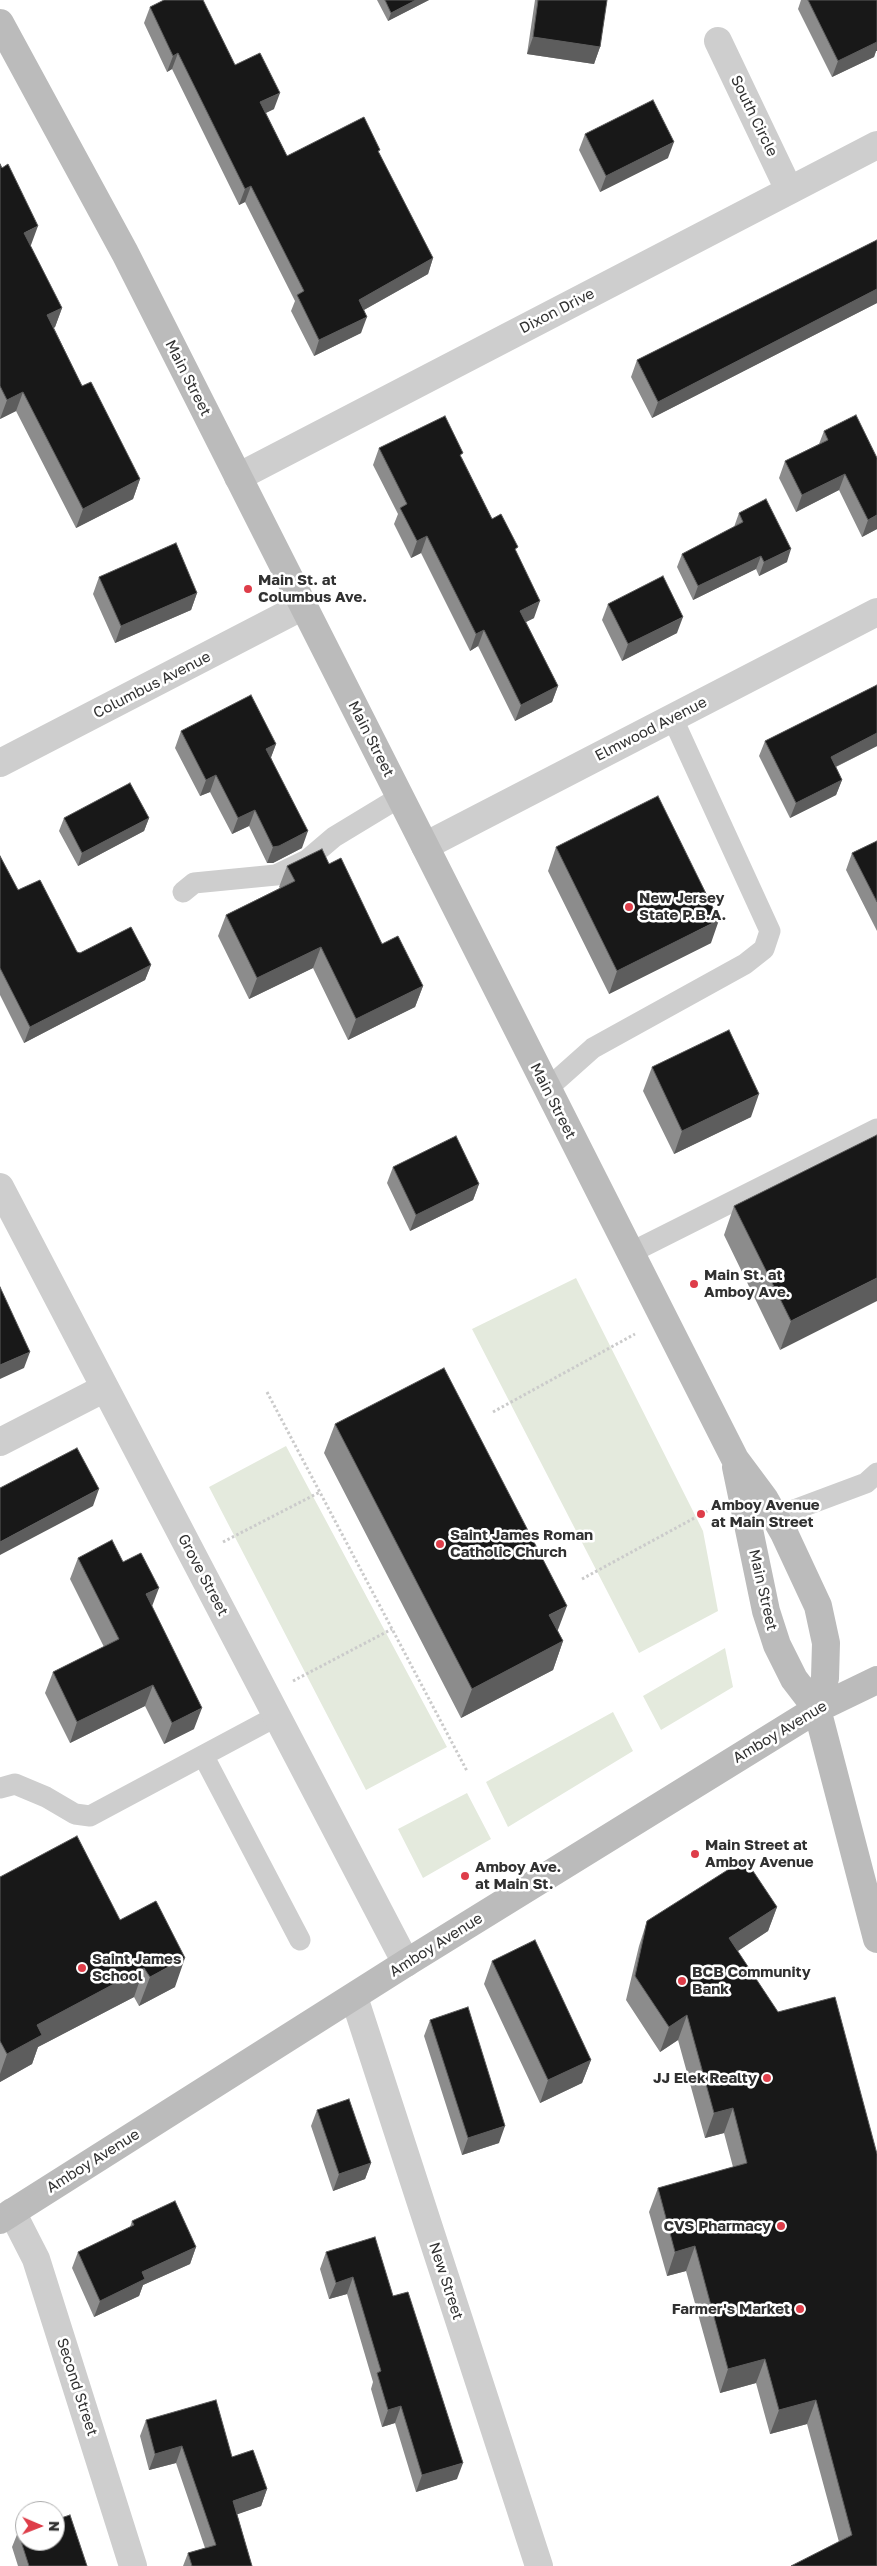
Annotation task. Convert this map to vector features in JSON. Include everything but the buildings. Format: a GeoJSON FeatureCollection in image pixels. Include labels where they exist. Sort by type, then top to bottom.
{"type":"FeatureCollection","features":[{"type":"Feature","properties":{"kind":"main road","name":"Main Street"},"geometry":{"type":"LineString","coordinates":[[0,23],[125,253],[735,1459],[775,1517],[818,1606],[826,1643],[824,1678],[818,1709]]}},
{"type":"Feature","properties":{"kind":"main road","name":"Main Street"},"geometry":{"type":"LineString","coordinates":[[735,1459],[766,1611],[777,1646],[794,1679],[818,1709],[877,1939]]}},
{"type":"Feature","properties":{"kind":"main road","name":"Amboy Avenue"},"geometry":{"type":"LineString","coordinates":[[4,2214],[818,1709],[877,1680]]}},
{"type":"Feature","properties":{"kind":"street","name":"South Circle"},"geometry":{"type":"LineString","coordinates":[[718,41],[790,190]]}},
{"type":"Feature","properties":{"kind":"street","name":"Dixon Drive"},"geometry":{"type":"LineString","coordinates":[[238,477],[877,144]]}},
{"type":"Feature","properties":{"kind":"street","name":"Columbus Avenue"},"geometry":{"type":"LineString","coordinates":[[0,763],[303,606]]}},
{"type":"Feature","properties":{"kind":"street","name":"Elmwood Avenue"},"geometry":{"type":"LineString","coordinates":[[425,846],[877,612]]}},
{"type":"Feature","properties":{"kind":"street","name":"Grove Street"},"geometry":{"type":"LineString","coordinates":[[0,1188],[406,1963]]}},
{"type":"Feature","properties":{"kind":"street"},"geometry":{"type":"LineString","coordinates":[[0,1442],[105,1388]]}},
{"type":"Feature","properties":{"kind":"street","name":"New Street"},"geometry":{"type":"LineString","coordinates":[[354,1997],[539,2566]]}},
{"type":"Feature","properties":{"kind":"street","name":"Second Street"},"geometry":{"type":"LineString","coordinates":[[4,2214],[36,2259],[133,2566]]}},
{"type":"Feature","properties":{"kind":"lane"},"geometry":{"type":"LineString","coordinates":[[547,1089],[593,1048],[745,964],[764,949],[770,931],[672,717]]}},
{"type":"Feature","properties":{"kind":"lane"},"geometry":{"type":"LineString","coordinates":[[183,892],[194,883],[276,875],[307,860],[334,837],[400,797]]}},
{"type":"Feature","properties":{"kind":"lane"},"geometry":{"type":"LineString","coordinates":[[630,1253],[877,1129]]}},
{"type":"Feature","properties":{"kind":"lane"},"geometry":{"type":"LineString","coordinates":[[775,1517],[866,1483],[877,1473]]}},
{"type":"Feature","properties":{"kind":"lane"},"geometry":{"type":"LineString","coordinates":[[0,1788],[15,1784],[46,1797],[75,1814],[90,1816],[204,1757],[272,1706]]}},
{"type":"Feature","properties":{"kind":"lane"},"geometry":{"type":"LineString","coordinates":[[204,1757],[300,1940]]}},
{"type":"Feature","properties":{"kind":"path"},"geometry":{"type":"LineString","coordinates":[[493,1412],[664,1319]]}},
{"type":"Feature","properties":{"kind":"path"},"geometry":{"type":"LineString","coordinates":[[267,1392],[467,1771]]}},
{"type":"Feature","properties":{"kind":"path"},"geometry":{"type":"LineString","coordinates":[[194,1558],[320,1492]]}},
{"type":"Feature","properties":{"kind":"path"},"geometry":{"type":"LineString","coordinates":[[582,1579],[742,1493]]}},
{"type":"Feature","properties":{"kind":"path"},"geometry":{"type":"LineString","coordinates":[[272,1706],[392,1629]]}},
{"type":"Feature","properties":{"kind":"shaded area"},"geometry":{"type":"Polygon","coordinates":[[[576,1278],[703,1531],[718,1611],[639,1653],[472,1329],[576,1278]]]}},
{"type":"Feature","properties":{"kind":"shaded area"},"geometry":{"type":"Polygon","coordinates":[[[286,1446],[447,1747],[366,1790],[209,1487],[286,1446]]]}},
{"type":"Feature","properties":{"kind":"shaded area"},"geometry":{"type":"Polygon","coordinates":[[[725,1648],[733,1687],[661,1730],[643,1696],[725,1648]]]}},
{"type":"Feature","properties":{"kind":"shaded area"},"geometry":{"type":"Polygon","coordinates":[[[613,1712],[633,1751],[508,1827],[486,1782],[613,1712]]]}},
{"type":"Feature","properties":{"kind":"shaded area"},"geometry":{"type":"Polygon","coordinates":[[[467,1793],[491,1839],[423,1878],[398,1829],[467,1793]]]}},
{"type":"Feature","properties":{"kind":"place","name":"Main St. at Columbus Ave."},"geometry":{"type":"Point","coordinates":[248,589]}},
{"type":"Feature","properties":{"kind":"place","name":"New Jersey State P.B.A."},"geometry":{"type":"Point","coordinates":[629,907]}},
{"type":"Feature","properties":{"kind":"place","name":"Main St. at Amboy Ave."},"geometry":{"type":"Point","coordinates":[694,1284]}},
{"type":"Feature","properties":{"kind":"place","name":"Amboy Avenue at Main Street"},"geometry":{"type":"Point","coordinates":[701,1514]}},
{"type":"Feature","properties":{"kind":"place","name":"Saint James Roman Catholic Church"},"geometry":{"type":"Point","coordinates":[440,1544]}},
{"type":"Feature","properties":{"kind":"place","name":"Main Street at Amboy Avenue"},"geometry":{"type":"Point","coordinates":[695,1854]}},
{"type":"Feature","properties":{"kind":"place","name":"Amboy Ave. at Main St."},"geometry":{"type":"Point","coordinates":[465,1876]}},
{"type":"Feature","properties":{"kind":"place","name":"Saint James School"},"geometry":{"type":"Point","coordinates":[82,1968]}},
{"type":"Feature","properties":{"kind":"place","name":"BCB Community Bank"},"geometry":{"type":"Point","coordinates":[682,1981]}},
{"type":"Feature","properties":{"kind":"place","name":"JJ Elek Realty"},"geometry":{"type":"Point","coordinates":[767,2078]}},
{"type":"Feature","properties":{"kind":"place","name":"CVS Pharmacy"},"geometry":{"type":"Point","coordinates":[781,2226]}},
{"type":"Feature","properties":{"kind":"place","name":"Farmer's Market"},"geometry":{"type":"Point","coordinates":[800,2309]}}]}
